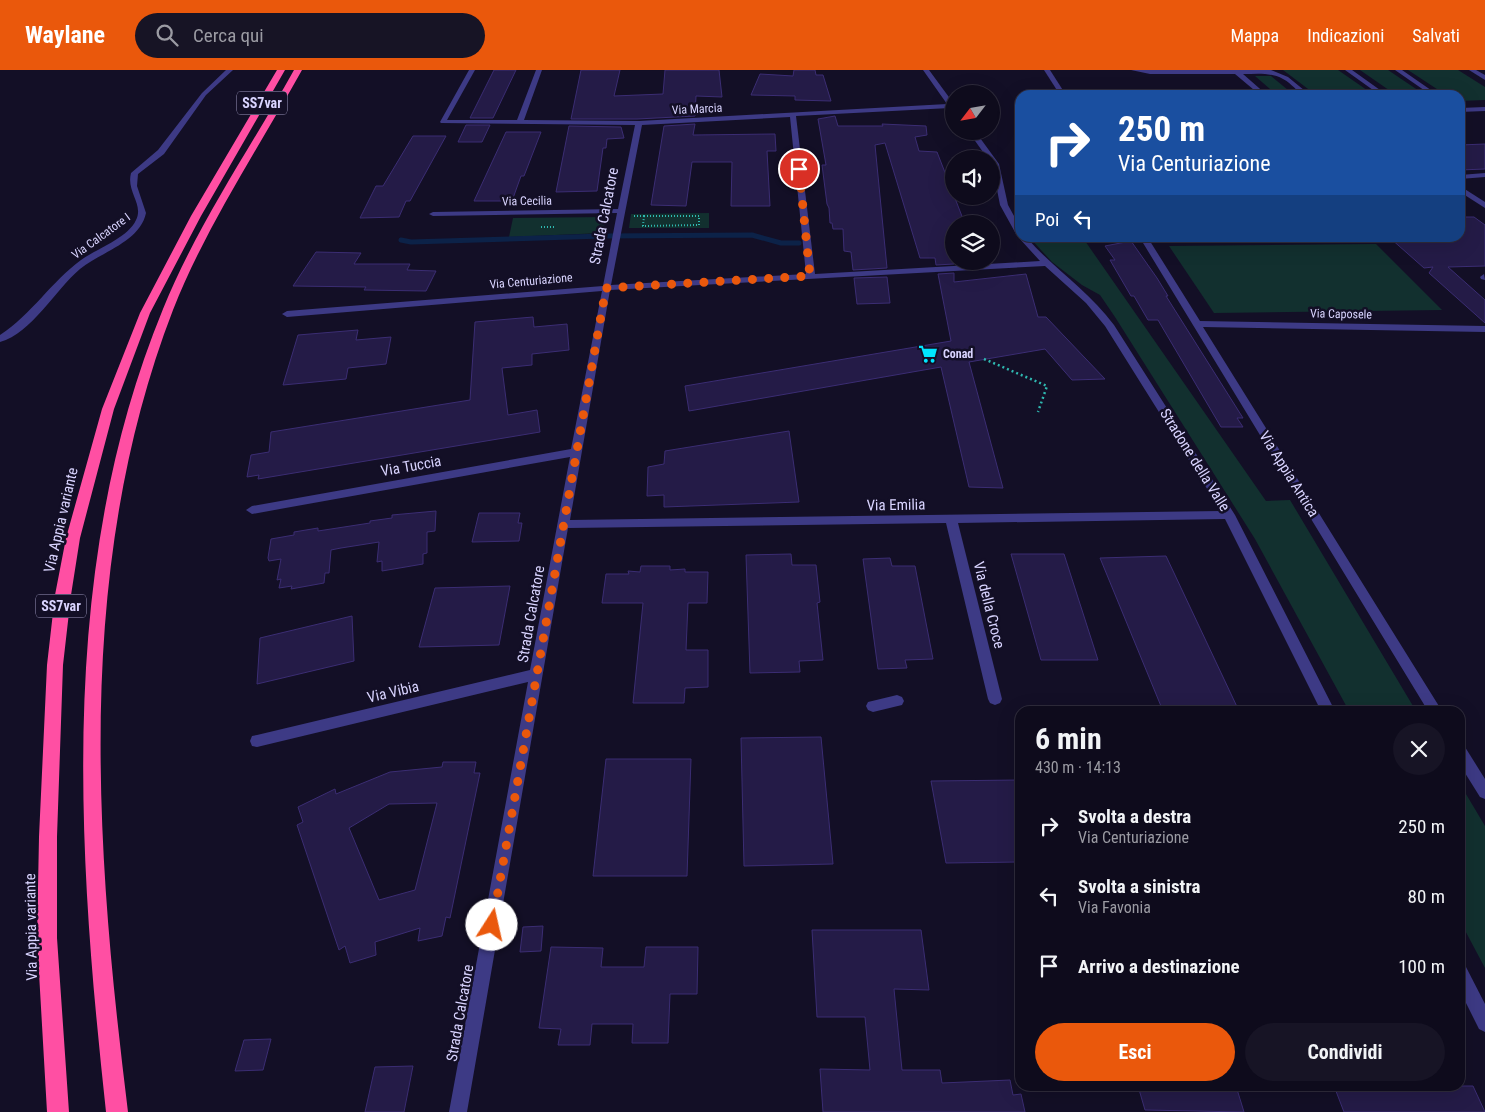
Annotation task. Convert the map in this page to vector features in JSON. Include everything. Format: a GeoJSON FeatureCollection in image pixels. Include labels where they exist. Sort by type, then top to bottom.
{"type":"FeatureCollection","features":[{"type":"Feature","properties":{"kind":"highway","name":"Via Appia variante"},"geometry":{"type":"LineString","coordinates":[[58,1112],[47,938],[48,837],[55,665],[68,563],[78,515],[98,443],[127,356],[162,278],[281,70]]}},
{"type":"Feature","properties":{"kind":"highway","name":"SS7var"},"geometry":{"type":"LineString","coordinates":[[117,1112],[102,974],[93,843],[92,790],[91,718],[99,602],[108,525],[127,435],[150,359],[168,312],[195,252],[298,70]]}},
{"type":"Feature","properties":{"kind":"street","name":"Via Calcatore I"},"geometry":{"type":"LineString","coordinates":[[0,339],[30,317],[74,269],[96,253],[122,238],[140,223],[143,209],[133,188],[135,173],[161,152],[204,94],[230,70]]}},
{"type":"Feature","properties":{"kind":"street","name":"Via Marcia"},"geometry":{"type":"LineString","coordinates":[[472,70],[443,122],[639,123],[945,108]]}},
{"type":"Feature","properties":{"kind":"street"},"geometry":{"type":"LineString","coordinates":[[520,122],[540,70]]}},
{"type":"Feature","properties":{"kind":"street"},"geometry":{"type":"LineString","coordinates":[[926,70],[945,97]]}},
{"type":"Feature","properties":{"kind":"street"},"geometry":{"type":"LineString","coordinates":[[1047,70],[1060,90]]}},
{"type":"Feature","properties":{"kind":"street"},"geometry":{"type":"LineString","coordinates":[[1134,70],[1267,72],[1279,74],[1300,90]]}},
{"type":"Feature","properties":{"kind":"street"},"geometry":{"type":"LineString","coordinates":[[1348,70],[1377,90]]}},
{"type":"Feature","properties":{"kind":"street"},"geometry":{"type":"LineString","coordinates":[[1398,70],[1428,90]]}},
{"type":"Feature","properties":{"kind":"street"},"geometry":{"type":"LineString","coordinates":[[1472,70],[1485,78]]}},
{"type":"Feature","properties":{"kind":"street"},"geometry":{"type":"LineString","coordinates":[[1237,72],[1258,90]]}},
{"type":"Feature","properties":{"kind":"street"},"geometry":{"type":"LineString","coordinates":[[1465,110],[1485,109]]}},
{"type":"Feature","properties":{"kind":"street"},"geometry":{"type":"LineString","coordinates":[[793,116],[810,276]]}},
{"type":"Feature","properties":{"kind":"street","name":"Strada Calcatore"},"geometry":{"type":"LineString","coordinates":[[458,1112],[606,288],[639,123]]}},
{"type":"Feature","properties":{"kind":"street"},"geometry":{"type":"LineString","coordinates":[[978,140],[995,164],[1005,210],[1015,226]]}},
{"type":"Feature","properties":{"kind":"street"},"geometry":{"type":"LineString","coordinates":[[1465,177],[1485,175]]}},
{"type":"Feature","properties":{"kind":"street"},"geometry":{"type":"LineString","coordinates":[[1465,192],[1485,206]]}},
{"type":"Feature","properties":{"kind":"street"},"geometry":{"type":"LineString","coordinates":[[1465,201],[1477,200]]}},
{"type":"Feature","properties":{"kind":"street","name":"Via Cecilia"},"geometry":{"type":"LineString","coordinates":[[433,214],[622,214]]}},
{"type":"Feature","properties":{"kind":"street","name":"Stradone della Valle"},"geometry":{"type":"LineString","coordinates":[[1027,242],[1082,292],[1103,316],[1202,469],[1229,515],[1325,706]]}},
{"type":"Feature","properties":{"kind":"street","name":"Via Appia Antica"},"geometry":{"type":"LineString","coordinates":[[1146,242],[1432,706]]}},
{"type":"Feature","properties":{"kind":"street","name":"Via Centuriazione"},"geometry":{"type":"LineString","coordinates":[[288,314],[606,288],[1048,263]]}},
{"type":"Feature","properties":{"kind":"street","name":"Via Caposele"},"geometry":{"type":"LineString","coordinates":[[1197,324],[1485,329]]}},
{"type":"Feature","properties":{"kind":"street","name":"Via Tuccia"},"geometry":{"type":"LineString","coordinates":[[252,510],[576,452]]}},
{"type":"Feature","properties":{"kind":"street","name":"Via Emilia"},"geometry":{"type":"LineString","coordinates":[[564,524],[1229,515]]}},
{"type":"Feature","properties":{"kind":"street","name":"Via della Croce"},"geometry":{"type":"LineString","coordinates":[[951,519],[995,699]]}},
{"type":"Feature","properties":{"kind":"street","name":"Via Vibia"},"geometry":{"type":"LineString","coordinates":[[257,741],[537,674]]}},
{"type":"Feature","properties":{"kind":"street"},"geometry":{"type":"LineString","coordinates":[[873,706],[897,701]]}},
{"type":"Feature","properties":{"kind":"street"},"geometry":{"type":"LineString","coordinates":[[1465,760],[1485,792]]}},
{"type":"Feature","properties":{"kind":"street"},"geometry":{"type":"LineString","coordinates":[[1465,983],[1485,1023]]}},
{"type":"Feature","properties":{"kind":"path"},"geometry":{"type":"LineString","coordinates":[[622,214],[699,216],[699,225],[642,226],[644,216]]}},
{"type":"Feature","properties":{"kind":"path"},"geometry":{"type":"LineString","coordinates":[[984,359],[1047,386],[1038,412]]}},
{"type":"Feature","properties":{"kind":"green space"},"geometry":{"type":"Polygon","coordinates":[[[1283,70],[1338,70],[1367,90],[1309,90],[1283,70]]]}},
{"type":"Feature","properties":{"kind":"green space"},"geometry":{"type":"Polygon","coordinates":[[[1360,70],[1388,70],[1418,90],[1389,90],[1360,70]]]}},
{"type":"Feature","properties":{"kind":"green space"},"geometry":{"type":"Polygon","coordinates":[[[1408,70],[1458,70],[1485,87],[1485,100],[1465,101],[1465,90],[1438,90],[1408,70]]]}},
{"type":"Feature","properties":{"kind":"green space"},"geometry":{"type":"Polygon","coordinates":[[[1255,76],[1271,76],[1288,90],[1271,90],[1255,76]]]}},
{"type":"Feature","properties":{"kind":"green space"},"geometry":{"type":"Polygon","coordinates":[[[709,213],[709,228],[629,228],[631,214],[709,213]]]}},
{"type":"Feature","properties":{"kind":"green space"},"geometry":{"type":"Polygon","coordinates":[[[606,217],[603,233],[509,237],[513,218],[606,217]]]}},
{"type":"Feature","properties":{"kind":"green space"},"geometry":{"type":"Polygon","coordinates":[[[1034,242],[1086,242],[1266,501],[1290,500],[1413,706],[1346,706],[1255,539],[1115,317],[1100,295],[1082,285],[1052,262],[1034,242]]]}},
{"type":"Feature","properties":{"kind":"green space"},"geometry":{"type":"Polygon","coordinates":[[[1376,244],[1442,310],[1214,313],[1169,246],[1376,244]]]}},
{"type":"Feature","properties":{"kind":"green space"},"geometry":{"type":"Polygon","coordinates":[[[1465,792],[1485,826],[1485,968],[1465,930],[1465,792]]]}},
{"type":"Feature","properties":{"kind":"building"},"geometry":{"type":"Polygon","coordinates":[[[494,70],[516,70],[493,118],[470,118],[494,70]]]}},
{"type":"Feature","properties":{"kind":"building"},"geometry":{"type":"Polygon","coordinates":[[[581,70],[620,70],[614,96],[663,94],[665,70],[719,70],[722,97],[696,96],[695,116],[637,119],[571,119],[581,70]]]}},
{"type":"Feature","properties":{"kind":"building"},"geometry":{"type":"Polygon","coordinates":[[[794,70],[815,70],[816,75],[823,75],[831,101],[795,100],[795,96],[751,95],[760,74],[793,76],[794,70]]]}},
{"type":"Feature","properties":{"kind":"building"},"geometry":{"type":"Polygon","coordinates":[[[835,116],[838,126],[883,126],[882,124],[926,126],[927,135],[915,137],[919,151],[937,152],[945,173],[945,205],[958,205],[962,215],[945,215],[945,264],[936,265],[935,258],[920,258],[885,143],[875,145],[887,268],[853,270],[851,252],[844,251],[843,229],[833,229],[832,223],[830,223],[822,165],[826,165],[818,119],[835,116]]]}},
{"type":"Feature","properties":{"kind":"building"},"geometry":{"type":"Polygon","coordinates":[[[695,124],[693,135],[775,134],[776,151],[767,151],[770,206],[731,206],[732,162],[692,162],[686,206],[651,205],[664,126],[695,124]]]}},
{"type":"Feature","properties":{"kind":"building"},"geometry":{"type":"Polygon","coordinates":[[[466,125],[490,125],[482,142],[458,142],[466,125]]]}},
{"type":"Feature","properties":{"kind":"building"},"geometry":{"type":"Polygon","coordinates":[[[569,126],[621,127],[624,138],[607,139],[606,148],[603,148],[597,191],[556,192],[569,126]]]}},
{"type":"Feature","properties":{"kind":"building"},"geometry":{"type":"Polygon","coordinates":[[[506,132],[541,132],[512,201],[474,201],[506,132]]]}},
{"type":"Feature","properties":{"kind":"building"},"geometry":{"type":"Polygon","coordinates":[[[413,136],[446,136],[410,201],[406,201],[399,217],[360,218],[376,186],[383,186],[413,136]]]}},
{"type":"Feature","properties":{"kind":"building"},"geometry":{"type":"Polygon","coordinates":[[[1485,144],[1485,169],[1465,170],[1465,145],[1485,144]]]}},
{"type":"Feature","properties":{"kind":"building"},"geometry":{"type":"Polygon","coordinates":[[[1465,217],[1474,217],[1485,225],[1485,266],[1448,267],[1485,300],[1485,323],[1429,273],[1433,267],[1424,268],[1395,242],[1465,242],[1465,217]]]}},
{"type":"Feature","properties":{"kind":"building"},"geometry":{"type":"Polygon","coordinates":[[[1132,242],[1157,278],[1168,296],[1166,296],[1243,418],[1237,418],[1243,427],[1221,427],[1158,320],[1148,320],[1134,296],[1131,296],[1110,260],[1115,260],[1105,246],[1132,242]]]}},
{"type":"Feature","properties":{"kind":"building"},"geometry":{"type":"Polygon","coordinates":[[[316,252],[361,253],[354,264],[410,264],[407,270],[436,271],[426,291],[364,290],[366,287],[293,286],[316,252]]]}},
{"type":"Feature","properties":{"kind":"building"},"geometry":{"type":"Polygon","coordinates":[[[954,273],[954,282],[1026,274],[1038,317],[1046,317],[1105,379],[1072,380],[1045,349],[969,362],[1003,488],[969,487],[941,367],[689,411],[685,386],[951,341],[938,274],[954,273]]]}},
{"type":"Feature","properties":{"kind":"building"},"geometry":{"type":"Polygon","coordinates":[[[887,277],[890,303],[857,304],[854,278],[887,277]]]}},
{"type":"Feature","properties":{"kind":"building"},"geometry":{"type":"Polygon","coordinates":[[[533,317],[534,327],[567,324],[569,350],[532,354],[532,365],[502,368],[508,415],[537,410],[540,432],[258,479],[259,475],[247,477],[251,455],[269,452],[271,432],[470,400],[475,322],[533,317]]]}},
{"type":"Feature","properties":{"kind":"building"},"geometry":{"type":"Polygon","coordinates":[[[358,330],[356,340],[391,337],[386,364],[348,368],[346,379],[283,385],[298,335],[358,330]]]}},
{"type":"Feature","properties":{"kind":"building"},"geometry":{"type":"Polygon","coordinates":[[[789,431],[799,502],[664,507],[664,495],[647,496],[648,467],[664,464],[665,451],[789,431]]]}},
{"type":"Feature","properties":{"kind":"building"},"geometry":{"type":"Polygon","coordinates":[[[436,511],[435,531],[427,532],[427,553],[423,554],[423,564],[382,571],[382,561],[377,562],[379,542],[341,548],[331,550],[329,573],[325,573],[324,583],[291,589],[292,586],[279,588],[281,579],[277,580],[281,559],[269,561],[271,539],[294,535],[294,532],[318,528],[318,531],[370,523],[370,521],[392,518],[392,515],[436,511]]]}},
{"type":"Feature","properties":{"kind":"building"},"geometry":{"type":"Polygon","coordinates":[[[479,513],[520,513],[518,523],[522,523],[519,541],[472,542],[479,513]]]}},
{"type":"Feature","properties":{"kind":"building"},"geometry":{"type":"Polygon","coordinates":[[[791,554],[792,565],[816,565],[820,602],[817,603],[823,660],[799,661],[800,672],[750,673],[746,555],[791,554]]]}},
{"type":"Feature","properties":{"kind":"building"},"geometry":{"type":"Polygon","coordinates":[[[1011,554],[1064,554],[1098,660],[1041,660],[1011,554]]]}},
{"type":"Feature","properties":{"kind":"building"},"geometry":{"type":"Polygon","coordinates":[[[1166,556],[1237,706],[1161,706],[1100,558],[1166,556]]]}},
{"type":"Feature","properties":{"kind":"building"},"geometry":{"type":"Polygon","coordinates":[[[890,558],[892,566],[915,566],[933,659],[905,660],[907,668],[878,669],[863,559],[890,558]]]}},
{"type":"Feature","properties":{"kind":"building"},"geometry":{"type":"Polygon","coordinates":[[[641,566],[670,566],[670,570],[685,569],[685,572],[708,572],[707,603],[688,603],[686,650],[708,650],[708,687],[685,688],[684,703],[633,703],[643,603],[602,603],[606,574],[629,574],[628,571],[640,572],[641,566]]]}},
{"type":"Feature","properties":{"kind":"building"},"geometry":{"type":"Polygon","coordinates":[[[510,586],[499,645],[419,647],[435,588],[510,586]]]}},
{"type":"Feature","properties":{"kind":"building"},"geometry":{"type":"Polygon","coordinates":[[[352,616],[354,661],[257,684],[260,638],[352,616]]]}},
{"type":"Feature","properties":{"kind":"building"},"geometry":{"type":"Polygon","coordinates":[[[821,737],[833,864],[744,866],[741,738],[821,737]]]}},
{"type":"Feature","properties":{"kind":"building"},"geometry":{"type":"Polygon","coordinates":[[[606,759],[691,759],[687,876],[593,876],[606,759]]]}},
{"type":"Feature","properties":{"kind":"building"},"geometry":{"type":"Polygon","coordinates":[[[443,762],[476,762],[474,773],[480,773],[450,918],[446,917],[442,936],[418,941],[420,928],[375,942],[376,955],[350,963],[345,946],[339,950],[297,825],[303,822],[298,807],[335,789],[336,794],[390,772],[442,767],[443,762]],[[437,803],[389,804],[349,828],[379,900],[415,890],[437,803]]]}},
{"type":"Feature","properties":{"kind":"building"},"geometry":{"type":"Polygon","coordinates":[[[1015,780],[1015,862],[946,863],[931,781],[1015,780]]]}},
{"type":"Feature","properties":{"kind":"building"},"geometry":{"type":"Polygon","coordinates":[[[543,926],[541,951],[520,952],[523,927],[543,926]]]}},
{"type":"Feature","properties":{"kind":"building"},"geometry":{"type":"Polygon","coordinates":[[[812,930],[921,930],[929,990],[894,989],[902,1070],[940,1070],[942,1083],[1010,1080],[1013,1095],[1021,1094],[1025,1112],[823,1112],[820,1069],[870,1070],[865,1017],[817,1017],[812,930]]]}},
{"type":"Feature","properties":{"kind":"building"},"geometry":{"type":"Polygon","coordinates":[[[551,947],[603,948],[601,967],[644,967],[646,947],[698,947],[697,994],[670,994],[668,1043],[632,1043],[633,1024],[592,1024],[590,1045],[558,1045],[561,1029],[539,1028],[551,947]]]}},
{"type":"Feature","properties":{"kind":"building"},"geometry":{"type":"Polygon","coordinates":[[[271,1039],[263,1070],[235,1071],[244,1040],[271,1039]]]}},
{"type":"Feature","properties":{"kind":"building"},"geometry":{"type":"Polygon","coordinates":[[[413,1066],[404,1112],[365,1112],[375,1067],[413,1066]]]}},
{"type":"Feature","properties":{"kind":"building"},"geometry":{"type":"Polygon","coordinates":[[[1465,1086],[1473,1086],[1485,1112],[1344,1112],[1336,1091],[1465,1091],[1465,1086]]]}},
{"type":"Feature","properties":{"kind":"building"},"geometry":{"type":"Polygon","coordinates":[[[1139,1091],[1238,1091],[1244,1112],[1145,1110],[1139,1091]]]}},
{"type":"Feature","properties":{"kind":"waterway"},"geometry":{"type":"LineString","coordinates":[[401,240],[411,242],[603,236],[752,235],[781,243],[799,243]]}},
{"type":"Feature","properties":{"kind":"place","name":"Conad"},"geometry":{"type":"Point","coordinates":[928,354]}},
{"type":"Feature","properties":{"kind":"route"},"geometry":{"type":"LineString","coordinates":[[492,925],[606,288],[810,276],[799,169]]}}]}
